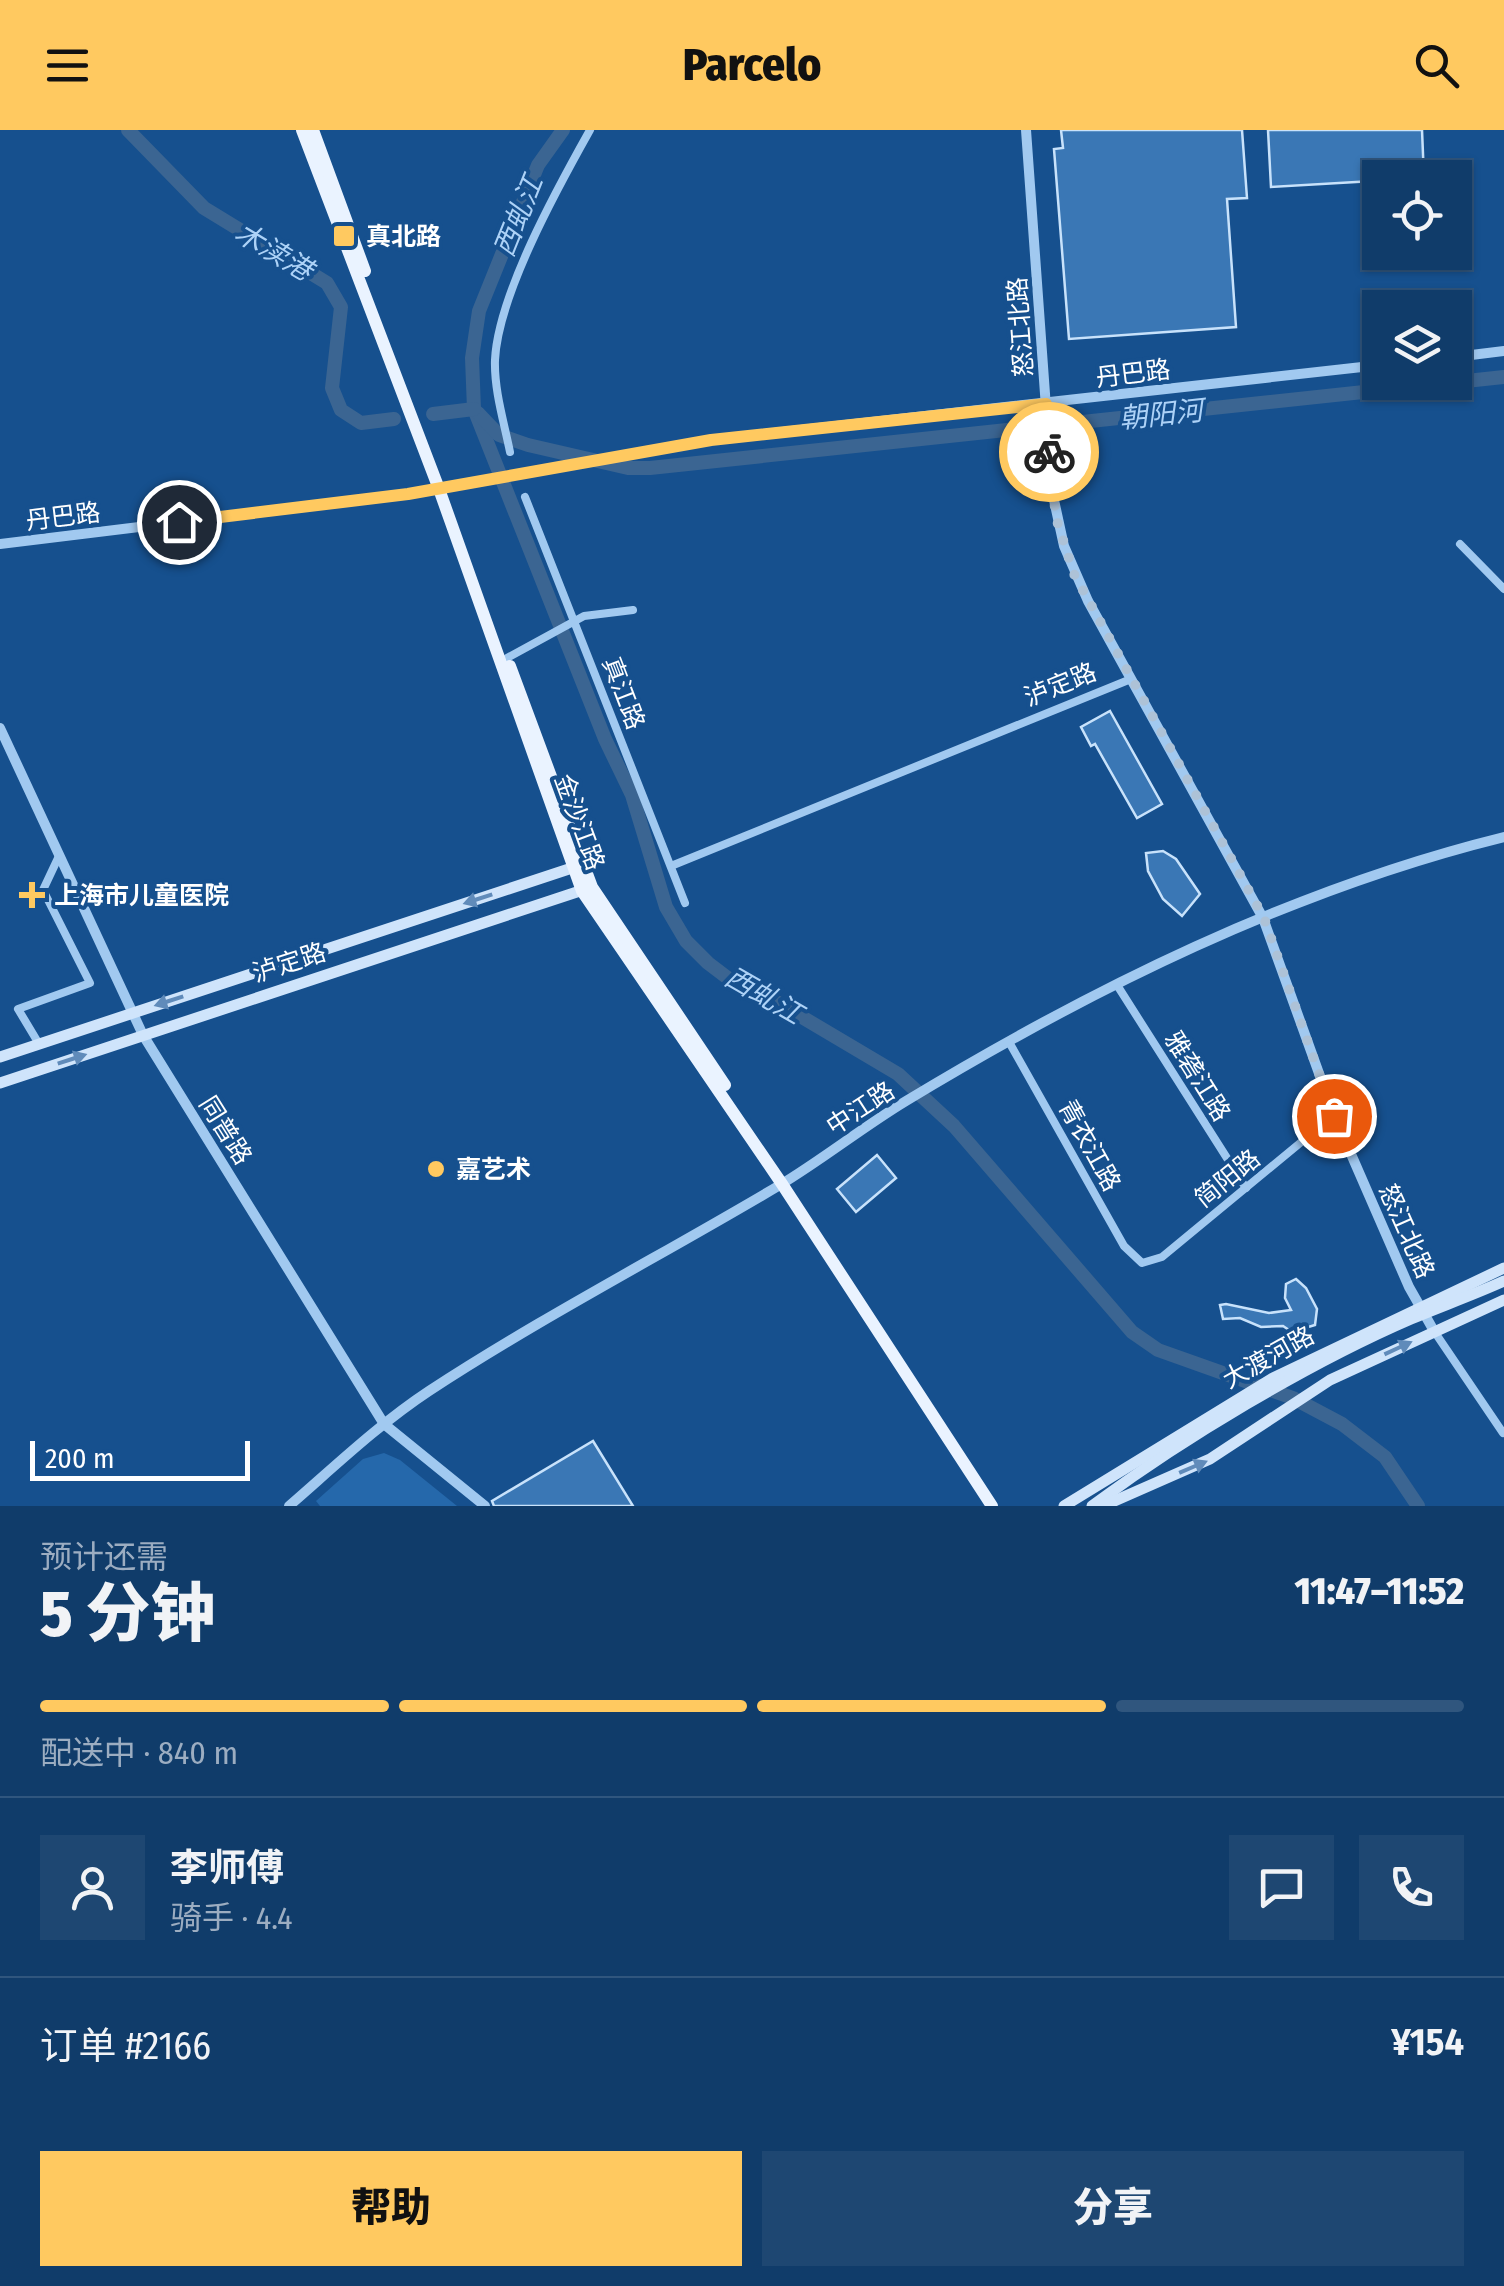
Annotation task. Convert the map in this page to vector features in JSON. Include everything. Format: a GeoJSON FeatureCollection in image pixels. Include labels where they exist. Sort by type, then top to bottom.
{"type":"FeatureCollection","features":[{"type":"Feature","properties":{"kind":"main road","name":"金沙江路"},"geometry":{"type":"LineString","coordinates":[[302,130],[507,658],[576,866]]}},
{"type":"Feature","properties":{"kind":"main road","name":"金沙江路"},"geometry":{"type":"LineString","coordinates":[[312,130],[587,889],[1000,1506]]}},
{"type":"Feature","properties":{"kind":"main road","name":"泸定路"},"geometry":{"type":"LineString","coordinates":[[0,1057],[576,866]]}},
{"type":"Feature","properties":{"kind":"main road","name":"泸定路"},"geometry":{"type":"LineString","coordinates":[[0,1083],[587,889]]}},
{"type":"Feature","properties":{"kind":"main road","name":"金沙江路"},"geometry":{"type":"LineString","coordinates":[[785,1182],[992,1506]]}},
{"type":"Feature","properties":{"kind":"main road","name":"大渡河路"},"geometry":{"type":"LineString","coordinates":[[1092,1506],[1288,1383],[1504,1268]]}},
{"type":"Feature","properties":{"kind":"main road","name":"大渡河路"},"geometry":{"type":"LineString","coordinates":[[1064,1506],[1273,1378],[1421,1310],[1504,1281]]}},
{"type":"Feature","properties":{"kind":"main road","name":"大渡河路"},"geometry":{"type":"LineString","coordinates":[[1104,1506],[1210,1459],[1311,1391],[1501,1299]]}},
{"type":"Feature","properties":{"kind":"street"},"geometry":{"type":"LineString","coordinates":[[510,452],[496,375],[498,340],[539,226],[590,130]]}},
{"type":"Feature","properties":{"kind":"street","name":"怒江北路"},"geometry":{"type":"LineString","coordinates":[[1026,130],[1052,491],[1064,546],[1088,602],[1264,918],[1334,1116],[1421,1310],[1503,1433]]}},
{"type":"Feature","properties":{"kind":"street"},"geometry":{"type":"LineString","coordinates":[[1472,355],[1504,351]]}},
{"type":"Feature","properties":{"kind":"street","name":"丹巴路"},"geometry":{"type":"LineString","coordinates":[[0,544],[442,488],[641,451],[1362,367]]}},
{"type":"Feature","properties":{"kind":"street","name":"真江路"},"geometry":{"type":"LineString","coordinates":[[525,497],[686,903]]}},
{"type":"Feature","properties":{"kind":"street"},"geometry":{"type":"LineString","coordinates":[[1460,544],[1504,589]]}},
{"type":"Feature","properties":{"kind":"street"},"geometry":{"type":"LineString","coordinates":[[507,658],[574,621],[633,610]]}},
{"type":"Feature","properties":{"kind":"street","name":"泸定路"},"geometry":{"type":"LineString","coordinates":[[672,866],[1131,679]]}},
{"type":"Feature","properties":{"kind":"street","name":"同普路"},"geometry":{"type":"LineString","coordinates":[[0,728],[143,1036],[384,1424],[485,1506]]}},
{"type":"Feature","properties":{"kind":"street","name":"中江路"},"geometry":{"type":"LineString","coordinates":[[289,1506],[384,1424],[467,1368],[785,1182],[901,1104],[1009,1042],[1117,984],[1264,918],[1448,850],[1504,837]]}},
{"type":"Feature","properties":{"kind":"street"},"geometry":{"type":"LineString","coordinates":[[40,1044],[18,1009],[90,983],[43,890],[59,855]]}},
{"type":"Feature","properties":{"kind":"street","name":"雅砻江路"},"geometry":{"type":"LineString","coordinates":[[1117,984],[1246,1188]]}},
{"type":"Feature","properties":{"kind":"street","name":"青衣江路"},"geometry":{"type":"LineString","coordinates":[[1009,1042],[1124,1246],[1142,1263]]}},
{"type":"Feature","properties":{"kind":"street","name":"简阳路"},"geometry":{"type":"LineString","coordinates":[[1142,1263],[1162,1257],[1334,1116]]}},
{"type":"Feature","properties":{"kind":"shaded area"},"geometry":{"type":"Polygon","coordinates":[[[384,1453],[400,1460],[457,1506],[320,1506],[316,1501],[363,1459],[384,1453]]]}},
{"type":"Feature","properties":{"kind":"building"},"geometry":{"type":"Polygon","coordinates":[[[1061,130],[1242,130],[1247,198],[1227,199],[1236,327],[1069,339],[1054,149],[1063,148],[1061,130]]]}},
{"type":"Feature","properties":{"kind":"building"},"geometry":{"type":"Polygon","coordinates":[[[1268,130],[1422,130],[1423,160],[1362,160],[1362,182],[1271,187],[1268,130]]]}},
{"type":"Feature","properties":{"kind":"building"},"geometry":{"type":"Polygon","coordinates":[[[1110,711],[1162,804],[1137,818],[1095,744],[1091,746],[1081,727],[1110,711]]]}},
{"type":"Feature","properties":{"kind":"building"},"geometry":{"type":"Polygon","coordinates":[[[1163,851],[1176,859],[1200,894],[1182,916],[1163,899],[1148,871],[1146,853],[1163,851]]]}},
{"type":"Feature","properties":{"kind":"building"},"geometry":{"type":"Polygon","coordinates":[[[877,1155],[896,1178],[856,1212],[837,1189],[877,1155]]]}},
{"type":"Feature","properties":{"kind":"building"},"geometry":{"type":"Polygon","coordinates":[[[1296,1279],[1306,1288],[1317,1309],[1315,1325],[1292,1332],[1283,1326],[1261,1327],[1240,1318],[1223,1319],[1220,1305],[1226,1304],[1269,1313],[1291,1310],[1285,1298],[1286,1284],[1296,1279]]]}},
{"type":"Feature","properties":{"kind":"building"},"geometry":{"type":"Polygon","coordinates":[[[593,1441],[633,1506],[494,1506],[492,1501],[593,1441]]]}},
{"type":"Feature","properties":{"kind":"waterway","name":"木渎港"},"geometry":{"type":"LineString","coordinates":[[128,130],[204,208],[327,283],[341,307],[332,388],[341,410],[361,423],[394,419]]}},
{"type":"Feature","properties":{"kind":"waterway","name":"西虬江"},"geometry":{"type":"LineString","coordinates":[[563,130],[538,165],[479,311],[472,358],[474,409],[605,739],[632,795],[666,907],[686,941],[733,982],[758,991],[898,1074],[954,1126],[1132,1332],[1158,1350],[1293,1398],[1342,1424],[1385,1457],[1418,1506]]}},
{"type":"Feature","properties":{"kind":"waterway","name":"朝阳河"},"geometry":{"type":"LineString","coordinates":[[478,413],[499,435],[528,445],[628,468],[650,468],[1504,377]]}},
{"type":"Feature","properties":{"kind":"waterway","name":"木渎港"},"geometry":{"type":"LineString","coordinates":[[433,414],[474,409]]}},
{"type":"Feature","properties":{"kind":"way so far"},"geometry":{"type":"LineString","coordinates":[[1049,452],[1056,518],[1074,574],[1264,918],[1334,1116]]}},
{"type":"Feature","properties":{"kind":"place","name":"真北路"},"geometry":{"type":"Point","coordinates":[344,236]}},
{"type":"Feature","properties":{"kind":"place","name":"上海市儿童医院"},"geometry":{"type":"Point","coordinates":[32,895]}},
{"type":"Feature","properties":{"kind":"place","name":"嘉艺术"},"geometry":{"type":"Point","coordinates":[436,1169]}},
{"type":"Feature","properties":{"kind":"route"},"geometry":{"type":"LineString","coordinates":[[179,522],[408,494],[711,440],[1046,404],[1049,452]]}}]}
